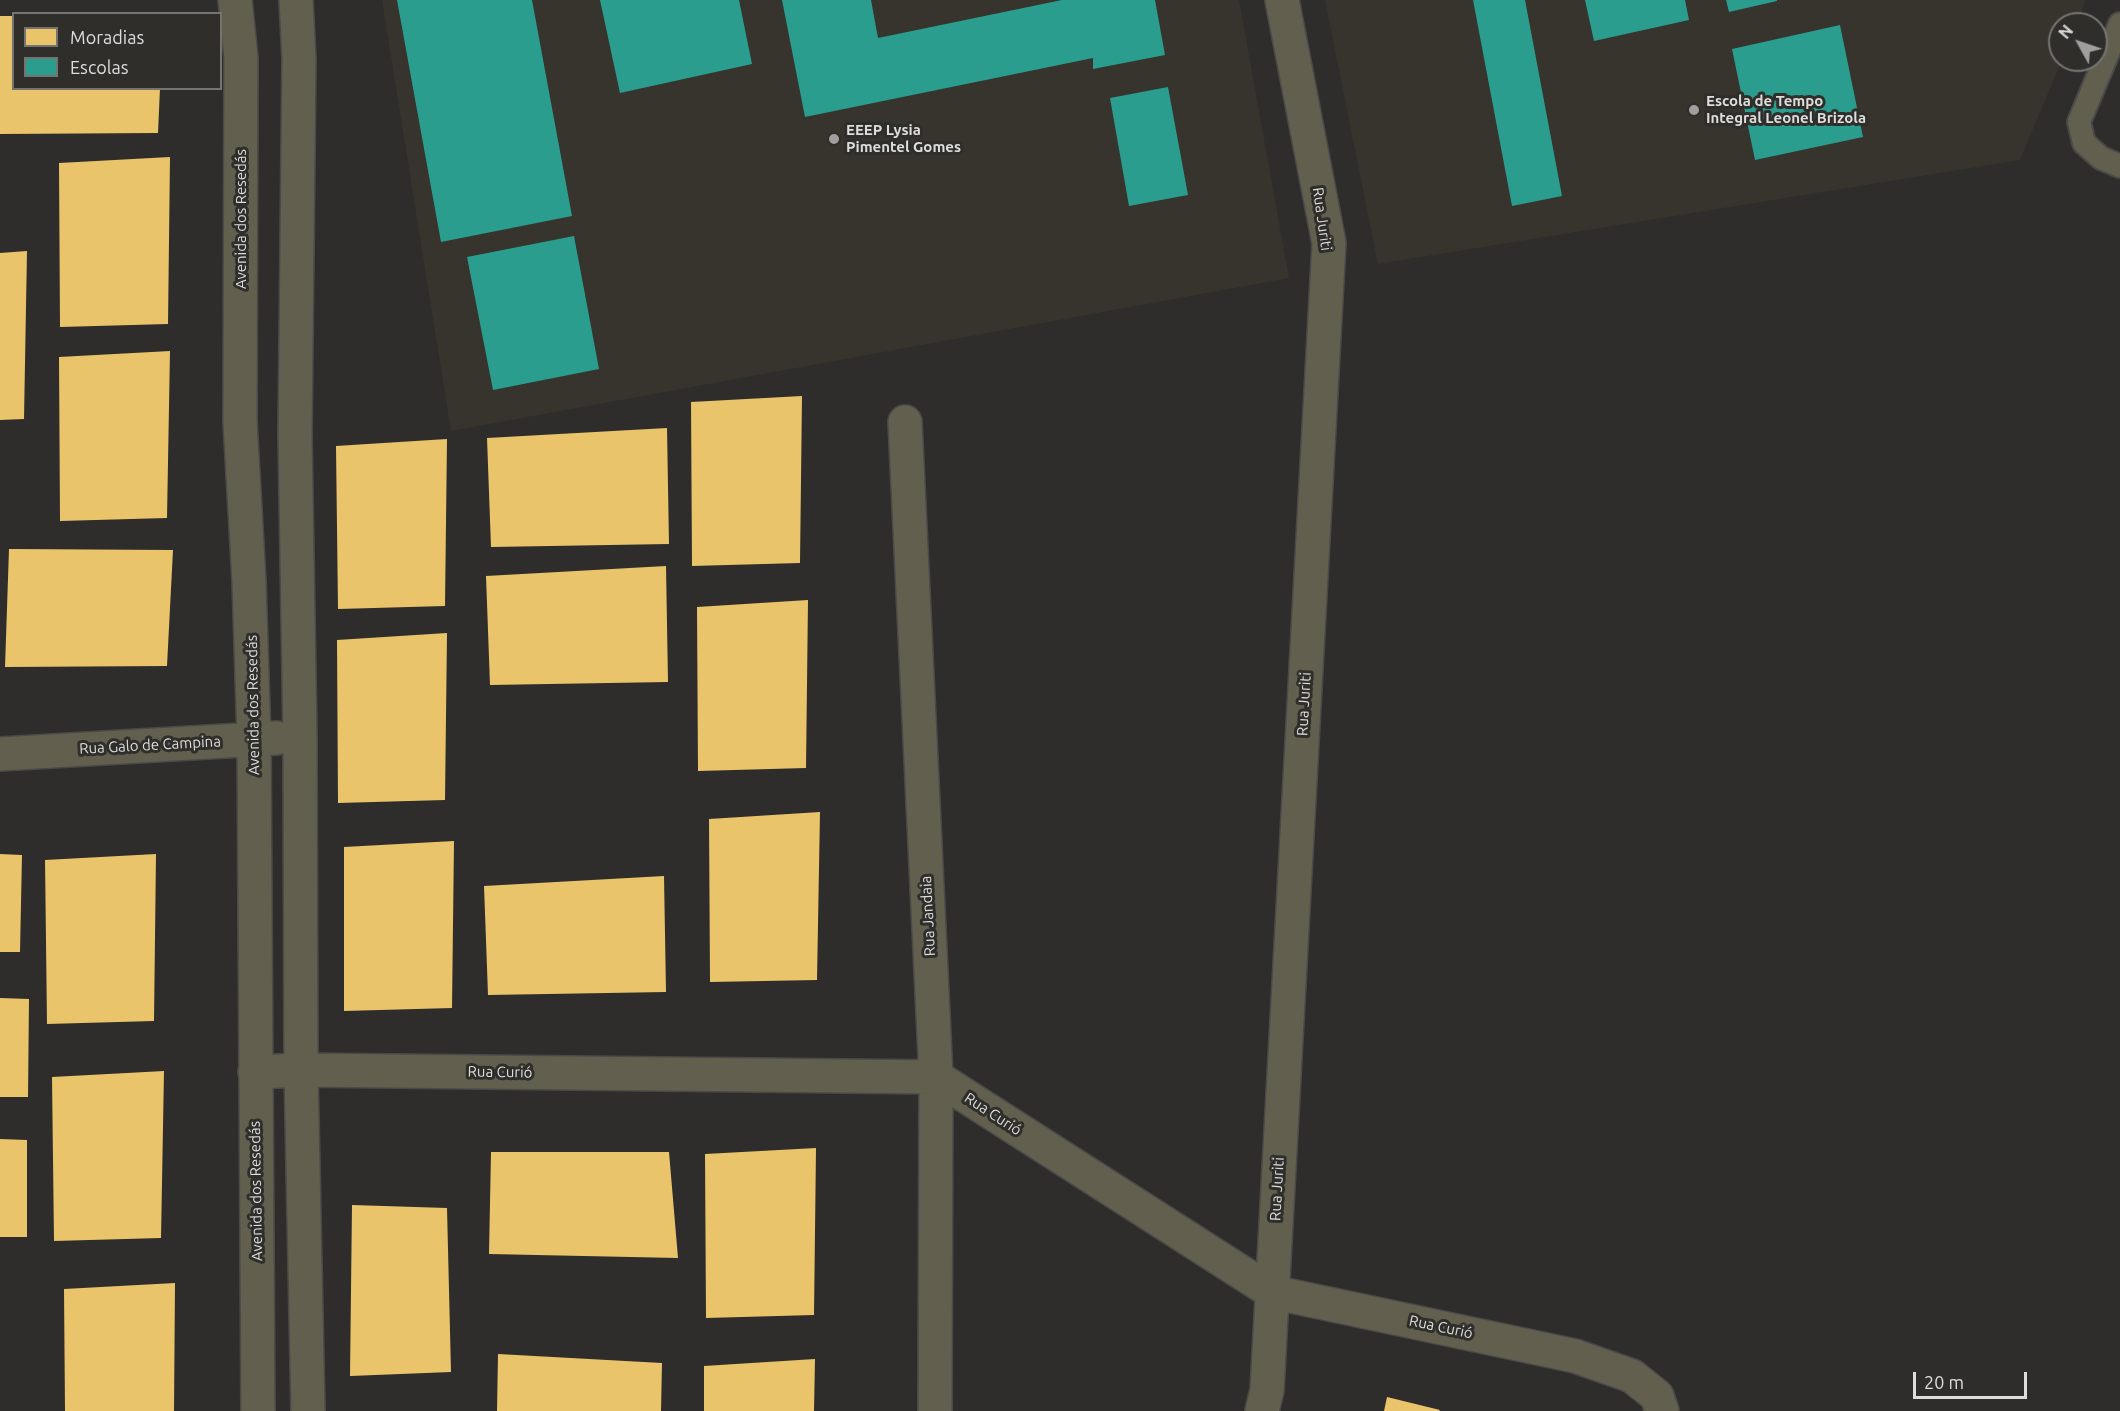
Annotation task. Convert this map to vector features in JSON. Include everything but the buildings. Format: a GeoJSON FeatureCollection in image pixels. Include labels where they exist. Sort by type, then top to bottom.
{"type":"FeatureCollection","features":[{"type":"Feature","properties":{"kind":"street","name":"Avenida dos Resedás"},"geometry":{"type":"LineString","coordinates":[[235,0],[241,58],[240,421],[249,581],[254,740],[258,1411]]}},
{"type":"Feature","properties":{"kind":"street"},"geometry":{"type":"LineString","coordinates":[[296,0],[299,71],[295,435],[300,737],[301,1070],[308,1411]]}},
{"type":"Feature","properties":{"kind":"street","name":"Rua Juriti"},"geometry":{"type":"LineString","coordinates":[[1263,1411],[1267,1390],[1329,243],[1282,0]]}},
{"type":"Feature","properties":{"kind":"street","name":"Rua Jandaia"},"geometry":{"type":"LineString","coordinates":[[905,422],[936,1077],[935,1411]]}},
{"type":"Feature","properties":{"kind":"street","name":"Rua Galo de Campina"},"geometry":{"type":"LineString","coordinates":[[0,754],[300,737]]}},
{"type":"Feature","properties":{"kind":"street","name":"Rua Curió"},"geometry":{"type":"LineString","coordinates":[[255,1072],[301,1070],[936,1077],[1272,1292],[1575,1356],[1632,1376],[1657,1396],[1662,1411]]}},
{"type":"Feature","properties":{"kind":"lane"},"geometry":{"type":"LineString","coordinates":[[2120,24],[2079,122],[2084,143],[2101,158],[2120,165]]}},
{"type":"Feature","properties":{"kind":"shaded area","name":"EEEP Lysia Pimentel Gomes"},"geometry":{"type":"Polygon","coordinates":[[[382,0],[1239,0],[1289,278],[451,431],[382,0]]]}},
{"type":"Feature","properties":{"kind":"shaded area","name":"Escola de Tempo Integral Leonel Brizola"},"geometry":{"type":"Polygon","coordinates":[[[1325,0],[2086,0],[2081,12],[2048,12],[2048,72],[2057,72],[2020,160],[1378,264],[1325,0]]]}},
{"type":"Feature","properties":{"kind":"place","name":"Escola de Tempo Integral Leonel Brizola"},"geometry":{"type":"Point","coordinates":[1694,110]}},
{"type":"Feature","properties":{"kind":"place","name":"EEEP Lysia Pimentel Gomes"},"geometry":{"type":"Point","coordinates":[834,139]}}]}
